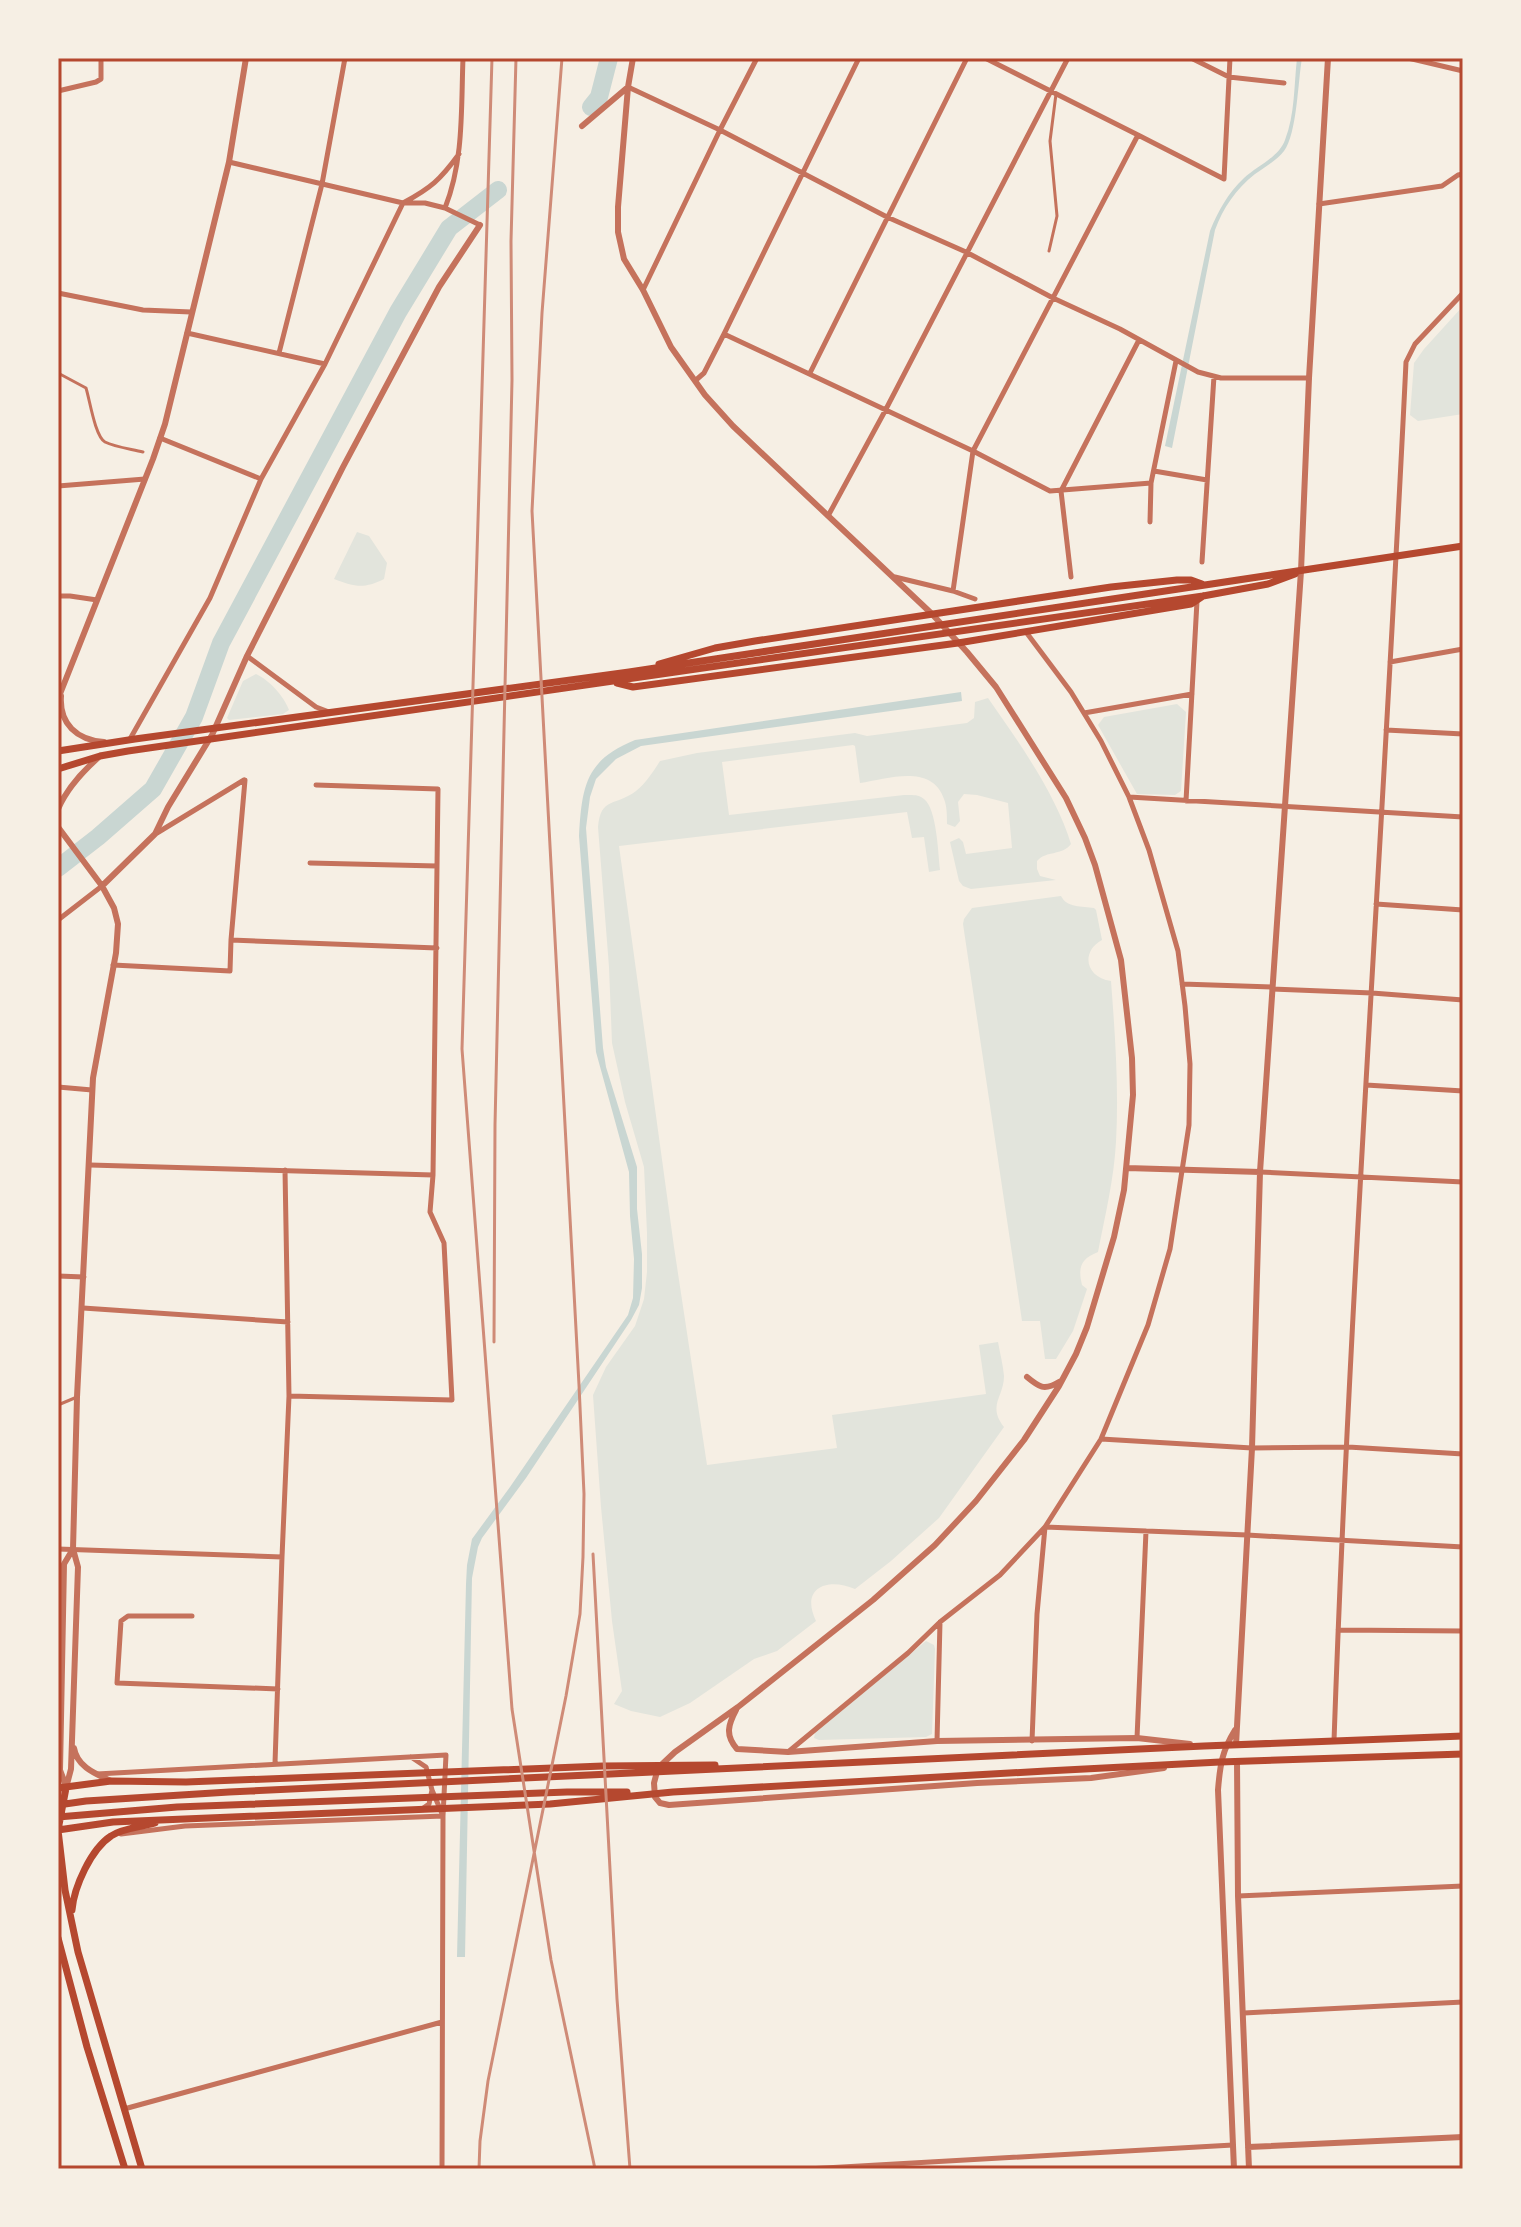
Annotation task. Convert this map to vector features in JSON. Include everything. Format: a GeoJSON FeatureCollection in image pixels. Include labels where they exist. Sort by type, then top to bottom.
{"type":"FeatureCollection","features":[{"type":"Feature","properties":{"kind":"main road"},"geometry":{"type":"LineString","coordinates":[[58,769],[128,751],[441,701],[1463,546]]}},
{"type":"Feature","properties":{"kind":"main road"},"geometry":{"type":"LineString","coordinates":[[560,684],[611,681],[1200,599],[1268,584],[1301,571]]}},
{"type":"Feature","properties":{"kind":"main road"},"geometry":{"type":"LineString","coordinates":[[629,672],[715,648],[932,614],[1177,580],[1191,580],[1203,585]]}},
{"type":"Feature","properties":{"kind":"main road"},"geometry":{"type":"LineString","coordinates":[[611,681],[633,687],[958,643],[1191,604],[1200,599]]}},
{"type":"Feature","properties":{"kind":"main road"},"geometry":{"type":"LineString","coordinates":[[58,751],[329,712],[441,701]]}},
{"type":"Feature","properties":{"kind":"main road"},"geometry":{"type":"LineString","coordinates":[[58,1805],[229,1792],[1463,1736]]}},
{"type":"Feature","properties":{"kind":"main road"},"geometry":{"type":"LineString","coordinates":[[1236,1745],[1237,1761]]}},
{"type":"Feature","properties":{"kind":"main road"},"geometry":{"type":"LineString","coordinates":[[58,1830],[113,1822],[550,1804],[673,1792],[1046,1771],[1463,1754]]}},
{"type":"Feature","properties":{"kind":"main road"},"geometry":{"type":"LineString","coordinates":[[142,2169],[78,1952],[65,1890],[58,1830],[62,1788],[111,1781],[186,1782],[603,1766],[806,1765]]}},
{"type":"Feature","properties":{"kind":"main road"},"geometry":{"type":"LineString","coordinates":[[58,1817],[177,1807],[567,1792],[673,1792]]}},
{"type":"Feature","properties":{"kind":"main road"},"geometry":{"type":"LineString","coordinates":[[71,1917],[73,1899],[90,1860],[112,1835],[168,1819]]}},
{"type":"Feature","properties":{"kind":"main road"},"geometry":{"type":"LineString","coordinates":[[58,1937],[87,2047],[125,2169]]}},
{"type":"Feature","properties":{"kind":"street"},"geometry":{"type":"LineString","coordinates":[[58,91],[101,79],[101,58]]}},
{"type":"Feature","properties":{"kind":"street"},"geometry":{"type":"LineString","coordinates":[[112,742],[92,741],[73,730],[62,714],[60,696],[160,438],[229,162],[246,58]]}},
{"type":"Feature","properties":{"kind":"street"},"geometry":{"type":"LineString","coordinates":[[279,353],[322,184],[345,58]]}},
{"type":"Feature","properties":{"kind":"street"},"geometry":{"type":"LineString","coordinates":[[446,209],[454,186],[459,154],[463,58]]}},
{"type":"Feature","properties":{"kind":"street"},"geometry":{"type":"LineString","coordinates":[[633,58],[618,207],[618,232],[624,259],[671,347],[705,395],[733,426],[932,614],[958,643],[996,687],[1066,798],[1095,865],[1121,960],[1133,1095],[1127,1168],[1114,1237],[1101,1283],[1076,1354],[1024,1440],[976,1501],[935,1545],[873,1600],[658,1768],[654,1783],[655,1797],[660,1803],[669,1805],[1091,1778],[1204,1763]]}},
{"type":"Feature","properties":{"kind":"street"},"geometry":{"type":"LineString","coordinates":[[643,290],[757,58]]}},
{"type":"Feature","properties":{"kind":"street"},"geometry":{"type":"LineString","coordinates":[[696,380],[704,373],[724,334],[859,58]]}},
{"type":"Feature","properties":{"kind":"street"},"geometry":{"type":"LineString","coordinates":[[810,373],[967,58]]}},
{"type":"Feature","properties":{"kind":"street"},"geometry":{"type":"LineString","coordinates":[[985,58],[1224,179],[1230,58]]}},
{"type":"Feature","properties":{"kind":"street"},"geometry":{"type":"LineString","coordinates":[[828,516],[1053,92],[1068,58]]}},
{"type":"Feature","properties":{"kind":"street"},"geometry":{"type":"LineString","coordinates":[[1191,58],[1229,77],[1284,83]]}},
{"type":"Feature","properties":{"kind":"street"},"geometry":{"type":"LineString","coordinates":[[1236,1745],[1252,1448],[1260,1172],[1301,571],[1328,58]]}},
{"type":"Feature","properties":{"kind":"street"},"geometry":{"type":"LineString","coordinates":[[1408,58],[1463,71]]}},
{"type":"Feature","properties":{"kind":"street"},"geometry":{"type":"LineString","coordinates":[[582,126],[628,87]]}},
{"type":"Feature","properties":{"kind":"street"},"geometry":{"type":"LineString","coordinates":[[628,87],[720,130],[887,217],[966,252],[1198,372],[1221,378],[1309,378]]}},
{"type":"Feature","properties":{"kind":"street"},"geometry":{"type":"LineString","coordinates":[[953,591],[973,451],[1138,135]]}},
{"type":"Feature","properties":{"kind":"street"},"geometry":{"type":"LineString","coordinates":[[132,739],[210,598],[261,479],[325,364],[403,203],[429,190],[459,154]]}},
{"type":"Feature","properties":{"kind":"street"},"geometry":{"type":"LineString","coordinates":[[155,834],[212,735],[247,656],[343,467],[439,287],[478,224],[425,203],[403,203],[229,162]]}},
{"type":"Feature","properties":{"kind":"street"},"geometry":{"type":"LineString","coordinates":[[1319,204],[1442,186],[1463,174]]}},
{"type":"Feature","properties":{"kind":"street"},"geometry":{"type":"LineString","coordinates":[[58,293],[143,310],[191,312]]}},
{"type":"Feature","properties":{"kind":"street"},"geometry":{"type":"LineString","coordinates":[[1334,1742],[1342,1539],[1406,362],[1415,344],[1463,293]]}},
{"type":"Feature","properties":{"kind":"street"},"geometry":{"type":"LineString","coordinates":[[187,333],[325,364]]}},
{"type":"Feature","properties":{"kind":"street"},"geometry":{"type":"LineString","coordinates":[[724,334],[973,451],[1050,491],[1151,483]]}},
{"type":"Feature","properties":{"kind":"street"},"geometry":{"type":"LineString","coordinates":[[1071,577],[1061,491],[1139,340]]}},
{"type":"Feature","properties":{"kind":"street"},"geometry":{"type":"LineString","coordinates":[[1150,522],[1151,483],[1176,361]]}},
{"type":"Feature","properties":{"kind":"street"},"geometry":{"type":"LineString","coordinates":[[1202,562],[1214,376]]}},
{"type":"Feature","properties":{"kind":"street"},"geometry":{"type":"LineString","coordinates":[[160,438],[261,479]]}},
{"type":"Feature","properties":{"kind":"street"},"geometry":{"type":"LineString","coordinates":[[1154,471],[1207,480]]}},
{"type":"Feature","properties":{"kind":"street"},"geometry":{"type":"LineString","coordinates":[[58,486],[145,479]]}},
{"type":"Feature","properties":{"kind":"street"},"geometry":{"type":"LineString","coordinates":[[891,576],[975,599]]}},
{"type":"Feature","properties":{"kind":"street"},"geometry":{"type":"LineString","coordinates":[[58,596],[97,600]]}},
{"type":"Feature","properties":{"kind":"street"},"geometry":{"type":"LineString","coordinates":[[1186,801],[1200,599]]}},
{"type":"Feature","properties":{"kind":"street"},"geometry":{"type":"LineString","coordinates":[[788,1752],[1000,1575],[1045,1527],[1101,1439],[1148,1325],[1170,1249],[1189,1125],[1190,1064],[1178,951],[1149,850],[1129,797],[1101,741],[1071,692],[1026,632]]}},
{"type":"Feature","properties":{"kind":"street"},"geometry":{"type":"LineString","coordinates":[[1390,662],[1463,649]]}},
{"type":"Feature","properties":{"kind":"street"},"geometry":{"type":"LineString","coordinates":[[247,656],[310,703],[329,712]]}},
{"type":"Feature","properties":{"kind":"street"},"geometry":{"type":"LineString","coordinates":[[1084,713],[1192,694]]}},
{"type":"Feature","properties":{"kind":"street"},"geometry":{"type":"LineString","coordinates":[[302,716],[310,703]]}},
{"type":"Feature","properties":{"kind":"street"},"geometry":{"type":"LineString","coordinates":[[1386,730],[1463,734]]}},
{"type":"Feature","properties":{"kind":"street"},"geometry":{"type":"LineString","coordinates":[[58,809],[84,771],[100,756]]}},
{"type":"Feature","properties":{"kind":"street"},"geometry":{"type":"LineString","coordinates":[[58,920],[102,886],[155,834],[245,780],[230,971],[113,965]]}},
{"type":"Feature","properties":{"kind":"street"},"geometry":{"type":"LineString","coordinates":[[289,1396],[452,1400],[444,1243],[430,1212],[438,789],[316,785]]}},
{"type":"Feature","properties":{"kind":"street"},"geometry":{"type":"LineString","coordinates":[[1129,797],[1463,817]]}},
{"type":"Feature","properties":{"kind":"street"},"geometry":{"type":"LineString","coordinates":[[58,827],[102,886],[114,908],[118,924],[92,1090],[77,1397],[73,1549],[78,1567],[71,1769],[62,1788]]}},
{"type":"Feature","properties":{"kind":"street"},"geometry":{"type":"LineString","coordinates":[[310,863],[437,866]]}},
{"type":"Feature","properties":{"kind":"street"},"geometry":{"type":"LineString","coordinates":[[1376,904],[1463,910]]}},
{"type":"Feature","properties":{"kind":"street"},"geometry":{"type":"LineString","coordinates":[[231,940],[437,948]]}},
{"type":"Feature","properties":{"kind":"street"},"geometry":{"type":"LineString","coordinates":[[1182,984],[1463,1000]]}},
{"type":"Feature","properties":{"kind":"street"},"geometry":{"type":"LineString","coordinates":[[1366,1085],[1463,1091]]}},
{"type":"Feature","properties":{"kind":"street"},"geometry":{"type":"LineString","coordinates":[[58,1087],[92,1090]]}},
{"type":"Feature","properties":{"kind":"street"},"geometry":{"type":"LineString","coordinates":[[90,1165],[433,1175]]}},
{"type":"Feature","properties":{"kind":"street"},"geometry":{"type":"LineString","coordinates":[[1127,1168],[1463,1182]]}},
{"type":"Feature","properties":{"kind":"street"},"geometry":{"type":"LineString","coordinates":[[275,1763],[289,1396],[285,1170]]}},
{"type":"Feature","properties":{"kind":"street"},"geometry":{"type":"LineString","coordinates":[[58,1276],[84,1277]]}},
{"type":"Feature","properties":{"kind":"street"},"geometry":{"type":"LineString","coordinates":[[83,1308],[288,1322]]}},
{"type":"Feature","properties":{"kind":"street"},"geometry":{"type":"LineString","coordinates":[[1027,1377],[1039,1386],[1050,1387],[1062,1380]]}},
{"type":"Feature","properties":{"kind":"street"},"geometry":{"type":"LineString","coordinates":[[1101,1439],[1252,1448],[1348,1447],[1463,1454]]}},
{"type":"Feature","properties":{"kind":"street"},"geometry":{"type":"LineString","coordinates":[[1045,1527],[1463,1547]]}},
{"type":"Feature","properties":{"kind":"street"},"geometry":{"type":"LineString","coordinates":[[1032,1741],[1037,1614],[1045,1527]]}},
{"type":"Feature","properties":{"kind":"street"},"geometry":{"type":"LineString","coordinates":[[1137,1738],[1146,1531]]}},
{"type":"Feature","properties":{"kind":"street"},"geometry":{"type":"LineString","coordinates":[[58,1549],[282,1557]]}},
{"type":"Feature","properties":{"kind":"street"},"geometry":{"type":"LineString","coordinates":[[62,1788],[59,1754],[64,1564],[73,1549]]}},
{"type":"Feature","properties":{"kind":"street"},"geometry":{"type":"LineString","coordinates":[[192,1616],[128,1616],[121,1621],[117,1683],[278,1689]]}},
{"type":"Feature","properties":{"kind":"street"},"geometry":{"type":"LineString","coordinates":[[937,1741],[940,1622]]}},
{"type":"Feature","properties":{"kind":"street"},"geometry":{"type":"LineString","coordinates":[[1338,1630],[1463,1631]]}},
{"type":"Feature","properties":{"kind":"street"},"geometry":{"type":"LineString","coordinates":[[738,1707],[728,1724],[730,1739],[737,1749],[788,1752],[937,1741],[1137,1738],[1204,1746]]}},
{"type":"Feature","properties":{"kind":"street"},"geometry":{"type":"LineString","coordinates":[[1234,2169],[1219,1831],[1220,1762],[1237,1726]]}},
{"type":"Feature","properties":{"kind":"street"},"geometry":{"type":"LineString","coordinates":[[72,1731],[75,1756],[88,1770],[111,1781]]}},
{"type":"Feature","properties":{"kind":"street"},"geometry":{"type":"LineString","coordinates":[[97,1774],[446,1755],[443,1816],[442,2169]]}},
{"type":"Feature","properties":{"kind":"street"},"geometry":{"type":"LineString","coordinates":[[411,1757],[426,1767],[443,1816]]}},
{"type":"Feature","properties":{"kind":"street"},"geometry":{"type":"LineString","coordinates":[[1237,1761],[1238,1896],[1249,2169]]}},
{"type":"Feature","properties":{"kind":"street"},"geometry":{"type":"LineString","coordinates":[[412,1818],[429,1804],[432,1790]]}},
{"type":"Feature","properties":{"kind":"street"},"geometry":{"type":"LineString","coordinates":[[112,1835],[185,1826],[443,1816]]}},
{"type":"Feature","properties":{"kind":"street"},"geometry":{"type":"LineString","coordinates":[[1238,1896],[1463,1886]]}},
{"type":"Feature","properties":{"kind":"street"},"geometry":{"type":"LineString","coordinates":[[1244,2013],[1463,2002]]}},
{"type":"Feature","properties":{"kind":"street"},"geometry":{"type":"LineString","coordinates":[[124,2109],[442,2022]]}},
{"type":"Feature","properties":{"kind":"street"},"geometry":{"type":"LineString","coordinates":[[1248,2147],[1463,2137]]}},
{"type":"Feature","properties":{"kind":"street"},"geometry":{"type":"LineString","coordinates":[[807,2169],[1233,2145]]}},
{"type":"Feature","properties":{"kind":"street"},"geometry":{"type":"LineString","coordinates":[[996,2159],[997,2169]]}},
{"type":"Feature","properties":{"kind":"lane"},"geometry":{"type":"LineString","coordinates":[[1049,251],[1057,216],[1050,141],[1053,92]]}},
{"type":"Feature","properties":{"kind":"lane"},"geometry":{"type":"LineString","coordinates":[[58,373],[86,388],[97,431],[104,441],[143,452]]}},
{"type":"Feature","properties":{"kind":"lane"},"geometry":{"type":"LineString","coordinates":[[58,1405],[77,1397]]}},
{"type":"Feature","properties":{"kind":"shaded area"},"geometry":{"type":"Polygon","coordinates":[[[1297,58],[1302,58],[1288,143],[1278,157],[1236,193],[1215,230],[1172,448],[1165,446],[1210,231],[1233,190],[1282,146],[1291,120],[1297,58]]]}},
{"type":"Feature","properties":{"kind":"shaded area"},"geometry":{"type":"Polygon","coordinates":[[[1463,306],[1463,414],[1418,421],[1410,415],[1414,363],[1463,306]]]}},
{"type":"Feature","properties":{"kind":"shaded area"},"geometry":{"type":"Polygon","coordinates":[[[357,532],[369,536],[387,563],[384,579],[359,586],[334,579],[357,532]]]}},
{"type":"Feature","properties":{"kind":"shaded area"},"geometry":{"type":"Polygon","coordinates":[[[256,674],[276,689],[289,710],[283,714],[229,720],[227,718],[243,681],[256,674]]]}},
{"type":"Feature","properties":{"kind":"shaded area"},"geometry":{"type":"Polygon","coordinates":[[[961,692],[962,701],[641,746],[616,759],[596,779],[586,828],[603,1048],[637,1167],[642,1288],[639,1305],[631,1320],[478,1547],[472,1578],[465,1957],[457,1957],[466,1584],[472,1539],[628,1315],[633,1298],[629,1172],[596,1052],[579,836],[582,803],[589,777],[606,757],[635,740],[961,692]]]}},
{"type":"Feature","properties":{"kind":"shaded area"},"geometry":{"type":"Polygon","coordinates":[[[988,698],[1035,768],[1064,825],[1071,844],[1037,861],[1040,876],[1056,880],[971,889],[963,886],[959,881],[950,842],[959,838],[966,854],[1012,848],[1008,803],[964,794],[958,802],[960,821],[955,827],[947,824],[944,799],[930,781],[908,776],[860,783],[853,745],[722,762],[729,815],[917,796],[924,799],[932,812],[940,870],[929,872],[924,837],[912,838],[907,812],[619,846],[707,1465],[837,1448],[832,1415],[986,1394],[979,1345],[998,1342],[1004,1376],[997,1413],[1004,1427],[939,1518],[855,1589],[835,1584],[819,1588],[811,1600],[816,1621],[777,1651],[754,1659],[690,1703],[660,1717],[631,1711],[614,1704],[622,1691],[612,1621],[593,1395],[606,1367],[635,1326],[644,1299],[647,1233],[644,1167],[612,1043],[598,827],[602,811],[610,803],[640,788],[660,761],[697,753],[855,733],[867,736],[967,723],[974,718],[975,702],[988,698]]]}},
{"type":"Feature","properties":{"kind":"shaded area"},"geometry":{"type":"Polygon","coordinates":[[[1177,704],[1186,712],[1181,791],[1175,795],[1137,794],[1098,725],[1104,717],[1177,704]]]}},
{"type":"Feature","properties":{"kind":"shaded area"},"geometry":{"type":"Polygon","coordinates":[[[1061,896],[1071,905],[1096,910],[1102,940],[1091,951],[1089,964],[1096,975],[1111,981],[1117,1122],[1113,1170],[1098,1252],[1084,1261],[1080,1274],[1082,1285],[1087,1289],[1073,1331],[1056,1359],[1045,1359],[1040,1321],[1022,1321],[963,924],[972,908],[1061,896]]]}},
{"type":"Feature","properties":{"kind":"shaded area"},"geometry":{"type":"Polygon","coordinates":[[[926,1641],[935,1649],[932,1734],[926,1737],[814,1738],[815,1733],[926,1641]]]}},
{"type":"Feature","properties":{"kind":"waterway"},"geometry":{"type":"LineString","coordinates":[[591,107],[599,97],[609,58]]}},
{"type":"Feature","properties":{"kind":"waterway"},"geometry":{"type":"LineString","coordinates":[[58,868],[153,789],[194,717],[221,643],[398,312],[449,228],[498,190]]}},
{"type":"Feature","properties":{"kind":"railway"},"geometry":{"type":"LineString","coordinates":[[492,58],[462,1049],[512,1709],[551,1960],[595,2169]]}},
{"type":"Feature","properties":{"kind":"railway"},"geometry":{"type":"LineString","coordinates":[[494,1342],[495,1125],[516,58]]}},
{"type":"Feature","properties":{"kind":"railway"},"geometry":{"type":"LineString","coordinates":[[479,2169],[488,2081],[580,1614],[583,1557],[584,1494],[579,1385],[532,511],[542,313],[562,58]]}},
{"type":"Feature","properties":{"kind":"railway"},"geometry":{"type":"LineString","coordinates":[[593,1554],[617,1999],[630,2169]]}}]}
